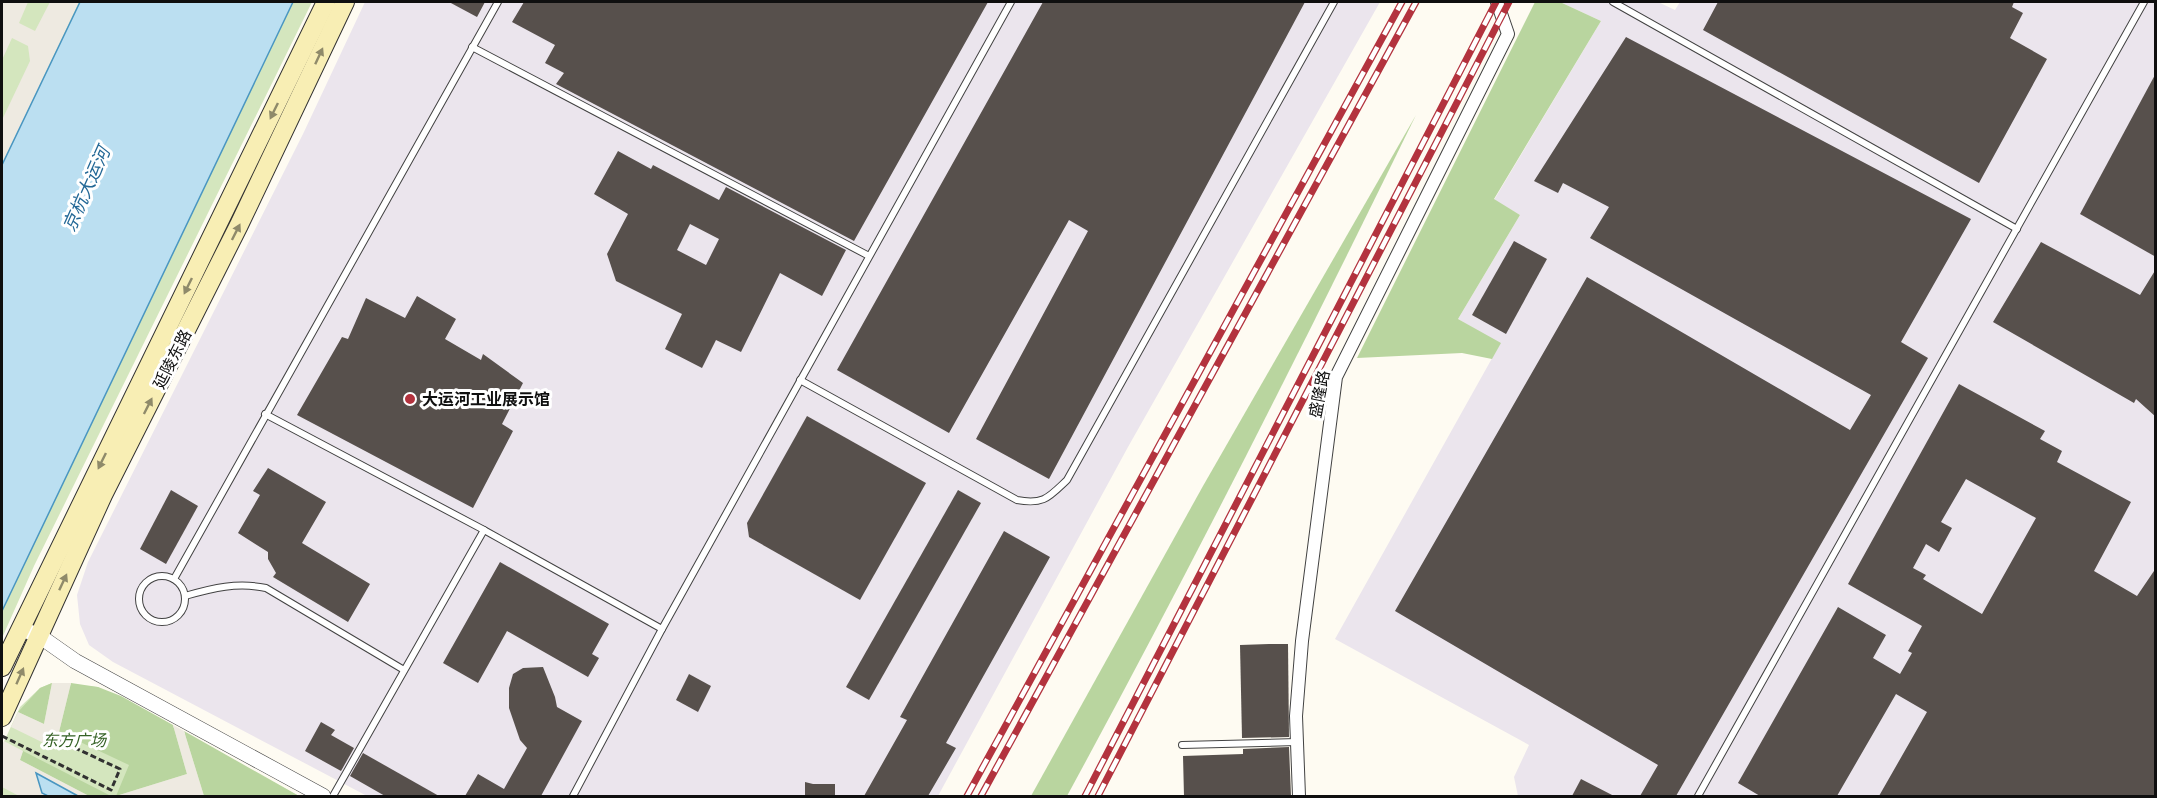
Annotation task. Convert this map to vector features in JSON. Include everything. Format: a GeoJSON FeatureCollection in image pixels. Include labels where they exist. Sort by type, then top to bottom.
{"type":"FeatureCollection","features":[{"type":"Feature","properties":{"kind":"main road","name":"延陵东路"},"geometry":{"type":"LineString","coordinates":[[2,717],[30,632],[43,580],[326,2]]}},
{"type":"Feature","properties":{"kind":"main road","name":"延陵东路"},"geometry":{"type":"LineString","coordinates":[[2,667],[30,632],[103,495],[239,225],[345,2]]}},
{"type":"Feature","properties":{"kind":"street","name":"盛隆路"},"geometry":{"type":"LineString","coordinates":[[1299,796],[1296,716],[1302,641],[1336,377],[1508,34],[1497,2]]}},
{"type":"Feature","properties":{"kind":"street"},"geometry":{"type":"LineString","coordinates":[[30,632],[75,661],[323,796]]}},
{"type":"Feature","properties":{"kind":"lane"},"geometry":{"type":"LineString","coordinates":[[174,579],[498,2]]}},
{"type":"Feature","properties":{"kind":"lane"},"geometry":{"type":"LineString","coordinates":[[573,796],[662,629],[1011,2]]}},
{"type":"Feature","properties":{"kind":"lane"},"geometry":{"type":"LineString","coordinates":[[800,380],[1017,500],[1034,503],[1053,494],[1067,480],[1334,2]]}},
{"type":"Feature","properties":{"kind":"lane"},"geometry":{"type":"LineString","coordinates":[[1613,2],[2018,229]]}},
{"type":"Feature","properties":{"kind":"lane"},"geometry":{"type":"LineString","coordinates":[[1698,796],[2144,2]]}},
{"type":"Feature","properties":{"kind":"lane"},"geometry":{"type":"LineString","coordinates":[[472,47],[869,256]]}},
{"type":"Feature","properties":{"kind":"lane"},"geometry":{"type":"LineString","coordinates":[[266,414],[484,530],[662,629]]}},
{"type":"Feature","properties":{"kind":"lane"},"geometry":{"type":"LineString","coordinates":[[333,796],[484,530]]}},
{"type":"Feature","properties":{"kind":"lane"},"geometry":{"type":"LineString","coordinates":[[159,575],[174,579],[180,584],[185,596],[184,606],[180,613],[168,621],[153,621],[142,610],[139,595],[146,582],[159,575]]}},
{"type":"Feature","properties":{"kind":"lane"},"geometry":{"type":"LineString","coordinates":[[185,596],[228,585],[248,584],[266,588],[404,670]]}},
{"type":"Feature","properties":{"kind":"lane"},"geometry":{"type":"LineString","coordinates":[[1182,745],[1297,742]]}},
{"type":"Feature","properties":{"kind":"path"},"geometry":{"type":"LineString","coordinates":[[2,736],[111,789],[120,769],[56,739]]}},
{"type":"Feature","properties":{"kind":"shaded area"},"geometry":{"type":"Polygon","coordinates":[[[2,2],[28,2],[19,23],[35,31],[50,2],[79,2],[2,165],[2,120],[30,61],[28,46],[12,38],[2,60],[2,2]]]}},
{"type":"Feature","properties":{"kind":"shaded area"},"geometry":{"type":"Polygon","coordinates":[[[365,2],[1380,2],[1128,447],[938,796],[367,796],[113,662],[89,645],[80,624],[77,595],[88,562],[303,134],[365,2]]]}},
{"type":"Feature","properties":{"kind":"shaded area"},"geometry":{"type":"Polygon","coordinates":[[[1560,2],[1658,2],[1675,10],[1680,2],[2155,2],[2155,796],[1518,796],[1514,777],[1529,745],[1335,639],[1500,344],[1458,319],[1520,215],[1494,200],[1601,21],[1560,2]]]}},
{"type":"Feature","properties":{"kind":"shaded area"},"geometry":{"type":"Polygon","coordinates":[[[52,683],[71,683],[59,732],[52,747],[11,727],[18,712],[44,724],[52,683]]]}},
{"type":"Feature","properties":{"kind":"shaded area"},"geometry":{"type":"Polygon","coordinates":[[[173,725],[184,731],[204,796],[116,796],[187,774],[173,725]]]}},
{"type":"Feature","properties":{"kind":"shaded area"},"geometry":{"type":"Polygon","coordinates":[[[4,741],[23,751],[20,760],[89,796],[78,796],[37,774],[42,793],[48,796],[19,796],[2,787],[4,741]]]}},
{"type":"Feature","properties":{"kind":"green space"},"geometry":{"type":"Polygon","coordinates":[[[11,2],[80,2],[2,165],[2,21],[11,2]]]}},
{"type":"Feature","properties":{"kind":"green space"},"geometry":{"type":"Polygon","coordinates":[[[281,2],[312,2],[34,566],[2,638],[2,595],[281,2]]]}},
{"type":"Feature","properties":{"kind":"green space"},"geometry":{"type":"Polygon","coordinates":[[[1535,2],[1560,2],[1601,21],[1494,199],[1520,215],[1458,319],[1501,343],[1492,359],[1462,353],[1357,358],[1535,2]]]}},
{"type":"Feature","properties":{"kind":"green space"},"geometry":{"type":"Polygon","coordinates":[[[1416,115],[1245,457],[1067,796],[1031,796],[1203,486],[1416,115]]]}},
{"type":"Feature","properties":{"kind":"green space","name":"东方广场"},"geometry":{"type":"Polygon","coordinates":[[[52,683],[98,687],[299,796],[2,796],[2,746],[20,707],[40,688],[52,683]]]}},
{"type":"Feature","properties":{"kind":"green space"},"geometry":{"type":"Polygon","coordinates":[[[52,683],[44,724],[18,712],[40,688],[52,683]]]}},
{"type":"Feature","properties":{"kind":"green space"},"geometry":{"type":"Polygon","coordinates":[[[71,683],[98,687],[121,696],[173,725],[187,774],[116,796],[129,765],[59,732],[71,683]]]}},
{"type":"Feature","properties":{"kind":"green space"},"geometry":{"type":"Polygon","coordinates":[[[184,731],[299,796],[204,796],[184,731]]]}},
{"type":"Feature","properties":{"kind":"green space"},"geometry":{"type":"Polygon","coordinates":[[[23,751],[111,796],[89,796],[20,760],[23,751]]]}},
{"type":"Feature","properties":{"kind":"water","name":"京杭大运河"},"geometry":{"type":"Polygon","coordinates":[[[80,2],[293,2],[2,611],[2,165],[80,2]]]}},
{"type":"Feature","properties":{"kind":"water"},"geometry":{"type":"Polygon","coordinates":[[[36,773],[78,796],[48,796],[42,793],[36,773]]]}},
{"type":"Feature","properties":{"kind":"building"},"geometry":{"type":"Polygon","coordinates":[[[449,2],[485,2],[477,17],[449,2]]]}},
{"type":"Feature","properties":{"kind":"building"},"geometry":{"type":"Polygon","coordinates":[[[524,2],[988,2],[854,241],[556,84],[564,73],[545,63],[555,45],[512,22],[524,2]]]}},
{"type":"Feature","properties":{"kind":"building"},"geometry":{"type":"Polygon","coordinates":[[[1043,2],[1305,2],[1049,479],[976,439],[1088,231],[1069,220],[949,433],[837,370],[1043,2]]]}},
{"type":"Feature","properties":{"kind":"building"},"geometry":{"type":"Polygon","coordinates":[[[1718,2],[2014,2],[2012,7],[2023,13],[2010,38],[2047,59],[1979,183],[1703,30],[1718,2]]]}},
{"type":"Feature","properties":{"kind":"building"},"geometry":{"type":"Polygon","coordinates":[[[1626,37],[1971,219],[1901,342],[1928,358],[1676,796],[1640,796],[1658,765],[1395,611],[1587,277],[1850,430],[1871,395],[1590,238],[1609,207],[1563,183],[1558,193],[1534,181],[1626,37]]]}},
{"type":"Feature","properties":{"kind":"building"},"geometry":{"type":"Polygon","coordinates":[[[2156,73],[2156,257],[2080,214],[2156,73]]]}},
{"type":"Feature","properties":{"kind":"building"},"geometry":{"type":"Polygon","coordinates":[[[618,151],[651,169],[653,165],[719,200],[726,187],[846,250],[822,296],[780,273],[741,352],[716,340],[702,368],[665,349],[682,314],[616,281],[607,254],[628,214],[594,194],[618,151]],[[690,224],[677,250],[706,265],[719,239],[690,224]]]}},
{"type":"Feature","properties":{"kind":"building"},"geometry":{"type":"Polygon","coordinates":[[[1514,241],[1547,259],[1506,334],[1472,315],[1514,241]]]}},
{"type":"Feature","properties":{"kind":"building"},"geometry":{"type":"Polygon","coordinates":[[[2041,242],[2140,295],[2156,269],[2156,417],[2136,399],[2134,403],[1993,322],[2041,242]]]}},
{"type":"Feature","properties":{"kind":"building","name":"大运河工业展示馆"},"geometry":{"type":"Polygon","coordinates":[[[417,296],[456,319],[445,339],[481,360],[483,354],[523,383],[502,424],[513,431],[473,508],[297,415],[342,337],[348,339],[366,298],[405,318],[417,296]]]}},
{"type":"Feature","properties":{"kind":"building"},"geometry":{"type":"Polygon","coordinates":[[[1959,384],[2045,431],[2040,439],[2062,451],[2057,462],[2131,502],[2094,571],[2137,596],[2156,568],[2156,796],[1879,796],[1927,712],[1896,694],[1837,796],[1760,796],[1738,783],[1838,607],[1886,635],[1873,658],[1900,674],[1912,653],[1908,651],[1922,626],[1848,584],[1959,384]],[[1966,479],[1941,522],[1952,528],[1939,552],[1926,544],[1913,568],[1926,575],[1923,579],[1982,614],[2036,518],[1966,479]]]}},
{"type":"Feature","properties":{"kind":"building"},"geometry":{"type":"Polygon","coordinates":[[[807,416],[926,483],[860,600],[749,537],[747,523],[807,416]]]}},
{"type":"Feature","properties":{"kind":"building"},"geometry":{"type":"Polygon","coordinates":[[[268,468],[326,502],[302,543],[370,584],[348,622],[273,577],[276,573],[268,559],[268,552],[238,533],[260,495],[253,491],[268,468]]]}},
{"type":"Feature","properties":{"kind":"building"},"geometry":{"type":"Polygon","coordinates":[[[171,490],[198,506],[166,564],[140,549],[171,490]]]}},
{"type":"Feature","properties":{"kind":"building"},"geometry":{"type":"Polygon","coordinates":[[[958,490],[981,503],[869,700],[846,687],[958,490]]]}},
{"type":"Feature","properties":{"kind":"building"},"geometry":{"type":"Polygon","coordinates":[[[1004,531],[1050,557],[946,743],[956,748],[928,796],[864,796],[907,720],[900,717],[1004,531]]]}},
{"type":"Feature","properties":{"kind":"building"},"geometry":{"type":"Polygon","coordinates":[[[500,562],[609,624],[592,654],[599,658],[588,677],[507,631],[478,683],[443,663],[500,562]]]}},
{"type":"Feature","properties":{"kind":"building"},"geometry":{"type":"Polygon","coordinates":[[[1288,644],[1289,737],[1242,738],[1240,645],[1288,644]]]}},
{"type":"Feature","properties":{"kind":"building"},"geometry":{"type":"Polygon","coordinates":[[[543,667],[557,707],[582,721],[541,796],[465,796],[478,774],[504,789],[527,748],[520,740],[509,708],[509,688],[513,674],[523,668],[543,667]]]}},
{"type":"Feature","properties":{"kind":"building"},"geometry":{"type":"Polygon","coordinates":[[[689,674],[711,686],[698,712],[676,700],[689,674]]]}},
{"type":"Feature","properties":{"kind":"building"},"geometry":{"type":"Polygon","coordinates":[[[321,722],[335,730],[331,735],[354,748],[341,771],[305,751],[321,722]]]}},
{"type":"Feature","properties":{"kind":"building"},"geometry":{"type":"Polygon","coordinates":[[[1289,747],[1291,796],[1184,796],[1183,756],[1243,754],[1243,749],[1289,747]]]}},
{"type":"Feature","properties":{"kind":"building"},"geometry":{"type":"Polygon","coordinates":[[[363,753],[439,796],[385,796],[350,776],[363,753]]]}},
{"type":"Feature","properties":{"kind":"building"},"geometry":{"type":"Polygon","coordinates":[[[1581,779],[1614,796],[1572,796],[1581,779]]]}},
{"type":"Feature","properties":{"kind":"building"},"geometry":{"type":"Polygon","coordinates":[[[805,782],[835,784],[835,796],[805,796],[805,782]]]}},
{"type":"Feature","properties":{"kind":"railway"},"geometry":{"type":"LineString","coordinates":[[967,796],[1402,2]]}},
{"type":"Feature","properties":{"kind":"railway"},"geometry":{"type":"LineString","coordinates":[[981,796],[1416,2]]}},
{"type":"Feature","properties":{"kind":"railway"},"geometry":{"type":"LineString","coordinates":[[1085,796],[1496,2]]}},
{"type":"Feature","properties":{"kind":"railway"},"geometry":{"type":"LineString","coordinates":[[1098,796],[1509,2]]}},
{"type":"Feature","properties":{"kind":"place","name":"大运河工业展示馆"},"geometry":{"type":"Point","coordinates":[410,399]}}]}
